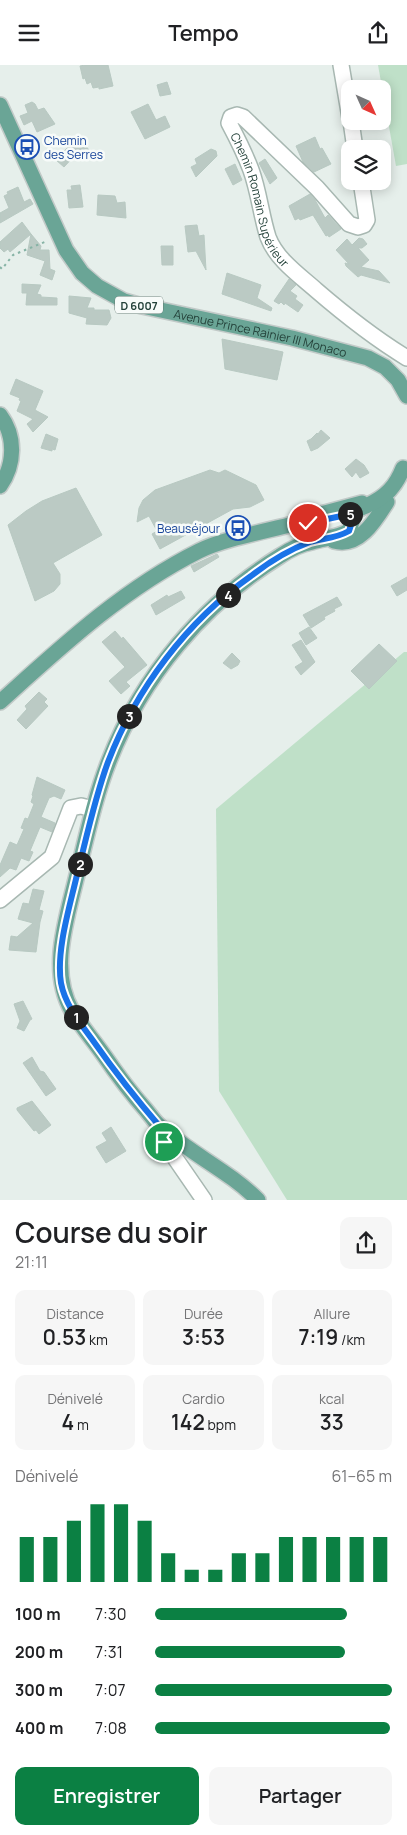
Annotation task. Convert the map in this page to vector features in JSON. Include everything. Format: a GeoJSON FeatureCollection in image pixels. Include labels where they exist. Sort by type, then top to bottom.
{"type":"FeatureCollection","features":[{"type":"Feature","properties":{"kind":"main road","name":"Avenue Prince Rainier III Monaco"},"geometry":{"type":"LineString","coordinates":[[0,105],[66,250],[82,273],[97,286],[124,301],[142,306],[292,338],[368,358],[385,367],[398,380],[407,396]]}},
{"type":"Feature","properties":{"kind":"main road"},"geometry":{"type":"LineString","coordinates":[[0,415],[6,423],[12,452],[6,478],[0,486]]}},
{"type":"Feature","properties":{"kind":"main road"},"geometry":{"type":"LineString","coordinates":[[328,539],[339,542],[355,540],[367,529],[400,487],[406,467]]}},
{"type":"Feature","properties":{"kind":"main road"},"geometry":{"type":"LineString","coordinates":[[258,1200],[244,1186],[194,1153],[161,1128],[127,1088],[72,1011],[61,983],[61,947],[93,809],[108,762],[124,725],[165,660],[189,631],[249,577],[282,555],[312,542],[328,539],[349,531],[357,510],[364,502],[388,487],[406,467]]}},
{"type":"Feature","properties":{"kind":"main road"},"geometry":{"type":"LineString","coordinates":[[0,701],[86,626],[131,591],[200,551],[297,523],[308,523],[357,510],[376,508],[386,503]]}},
{"type":"Feature","properties":{"kind":"main road"},"geometry":{"type":"LineString","coordinates":[[357,510],[367,529]]}},
{"type":"Feature","properties":{"kind":"street"},"geometry":{"type":"LineString","coordinates":[[341,65],[344,80]]}},
{"type":"Feature","properties":{"kind":"street","name":"Chemin Romain Supérieur"},"geometry":{"type":"LineString","coordinates":[[362,190],[367,220],[364,225],[358,227],[349,224],[317,188],[243,117],[237,115],[231,117],[229,123],[252,171],[269,238],[276,251],[290,267],[343,313],[370,334],[407,358]]}},
{"type":"Feature","properties":{"kind":"street"},"geometry":{"type":"LineString","coordinates":[[0,901],[52,857],[71,808],[81,806],[93,809]]}},
{"type":"Feature","properties":{"kind":"street"},"geometry":{"type":"LineString","coordinates":[[167,1133],[164,1142],[204,1200]]}},
{"type":"Feature","properties":{"kind":"path"},"geometry":{"type":"LineString","coordinates":[[0,267],[2,269],[13,255],[47,240],[66,250]]}},
{"type":"Feature","properties":{"kind":"green space"},"geometry":{"type":"Polygon","coordinates":[[[378,65],[407,65],[407,164],[396,166],[390,130],[391,80],[381,80],[378,65]]]}},
{"type":"Feature","properties":{"kind":"green space"},"geometry":{"type":"Polygon","coordinates":[[[404,652],[407,652],[407,1200],[287,1200],[219,1091],[216,809],[404,652]]]}},
{"type":"Feature","properties":{"kind":"building"},"geometry":{"type":"Polygon","coordinates":[[[108,65],[113,86],[99,89],[99,87],[93,88],[91,82],[87,84],[85,78],[83,79],[80,66],[108,65]]]}},
{"type":"Feature","properties":{"kind":"building"},"geometry":{"type":"Polygon","coordinates":[[[167,82],[171,94],[160,96],[157,85],[167,82]]]}},
{"type":"Feature","properties":{"kind":"building"},"geometry":{"type":"Polygon","coordinates":[[[32,102],[38,110],[44,108],[55,124],[37,132],[32,121],[24,125],[20,116],[28,113],[25,105],[32,102]]]}},
{"type":"Feature","properties":{"kind":"building"},"geometry":{"type":"Polygon","coordinates":[[[148,104],[156,120],[165,116],[170,127],[145,139],[131,112],[148,104]]]}},
{"type":"Feature","properties":{"kind":"building"},"geometry":{"type":"Polygon","coordinates":[[[77,137],[92,153],[83,160],[77,153],[64,167],[56,160],[77,137]]]}},
{"type":"Feature","properties":{"kind":"building"},"geometry":{"type":"Polygon","coordinates":[[[315,137],[320,149],[322,148],[331,164],[314,172],[303,162],[296,146],[315,137]]]}},
{"type":"Feature","properties":{"kind":"building"},"geometry":{"type":"Polygon","coordinates":[[[211,149],[216,151],[217,156],[196,177],[191,167],[197,164],[195,159],[211,149]]]}},
{"type":"Feature","properties":{"kind":"building"},"geometry":{"type":"Polygon","coordinates":[[[265,159],[277,178],[270,184],[259,163],[265,159]]]}},
{"type":"Feature","properties":{"kind":"building"},"geometry":{"type":"Polygon","coordinates":[[[235,164],[242,180],[233,185],[225,169],[235,164]]]}},
{"type":"Feature","properties":{"kind":"building"},"geometry":{"type":"Polygon","coordinates":[[[80,185],[83,207],[69,208],[67,190],[72,190],[71,186],[80,185]]]}},
{"type":"Feature","properties":{"kind":"building"},"geometry":{"type":"Polygon","coordinates":[[[18,187],[24,202],[30,199],[33,204],[0,223],[0,213],[9,208],[4,196],[8,194],[7,192],[18,187]]]}},
{"type":"Feature","properties":{"kind":"building"},"geometry":{"type":"Polygon","coordinates":[[[310,194],[325,218],[328,215],[341,229],[329,237],[328,235],[326,236],[313,215],[295,220],[289,206],[310,194]]]}},
{"type":"Feature","properties":{"kind":"building"},"geometry":{"type":"Polygon","coordinates":[[[98,195],[115,196],[117,203],[125,202],[126,218],[97,215],[98,195]]]}},
{"type":"Feature","properties":{"kind":"building"},"geometry":{"type":"Polygon","coordinates":[[[22,222],[31,234],[10,252],[8,249],[4,252],[0,248],[0,242],[22,222]]]}},
{"type":"Feature","properties":{"kind":"building"},"geometry":{"type":"Polygon","coordinates":[[[197,225],[199,236],[204,235],[206,270],[196,251],[188,252],[185,226],[197,225]]]}},
{"type":"Feature","properties":{"kind":"building"},"geometry":{"type":"Polygon","coordinates":[[[31,234],[41,246],[40,250],[49,250],[50,269],[55,271],[52,280],[40,275],[45,261],[27,255],[31,234]]]}},
{"type":"Feature","properties":{"kind":"building"},"geometry":{"type":"Polygon","coordinates":[[[359,238],[363,239],[367,244],[362,248],[358,248],[369,260],[361,267],[379,271],[390,283],[361,275],[358,277],[346,266],[345,263],[349,264],[336,250],[347,239],[352,245],[359,238]]]}},
{"type":"Feature","properties":{"kind":"building"},"geometry":{"type":"Polygon","coordinates":[[[161,246],[173,246],[173,265],[162,265],[161,246]]]}},
{"type":"Feature","properties":{"kind":"building"},"geometry":{"type":"Polygon","coordinates":[[[227,273],[261,285],[257,298],[272,308],[271,311],[222,294],[227,273]]]}},
{"type":"Feature","properties":{"kind":"building"},"geometry":{"type":"Polygon","coordinates":[[[289,279],[296,285],[290,291],[297,296],[295,299],[303,305],[298,312],[285,303],[284,305],[281,302],[279,304],[274,301],[289,279]]]}},
{"type":"Feature","properties":{"kind":"building"},"geometry":{"type":"Polygon","coordinates":[[[22,284],[41,285],[37,294],[41,295],[41,297],[57,298],[57,305],[26,305],[27,293],[22,293],[22,284]]]}},
{"type":"Feature","properties":{"kind":"building"},"geometry":{"type":"Polygon","coordinates":[[[69,296],[91,298],[87,308],[109,310],[111,318],[107,325],[86,324],[87,318],[69,313],[69,296]]]}},
{"type":"Feature","properties":{"kind":"building"},"geometry":{"type":"Polygon","coordinates":[[[222,339],[283,352],[277,380],[225,369],[222,339]]]}},
{"type":"Feature","properties":{"kind":"building"},"geometry":{"type":"Polygon","coordinates":[[[16,379],[43,391],[35,410],[48,417],[33,432],[27,424],[33,419],[17,411],[21,401],[19,400],[20,398],[10,394],[16,379]]]}},
{"type":"Feature","properties":{"kind":"building"},"geometry":{"type":"Polygon","coordinates":[[[321,430],[330,438],[311,451],[307,441],[321,430]]]}},
{"type":"Feature","properties":{"kind":"building"},"geometry":{"type":"Polygon","coordinates":[[[46,434],[58,439],[55,450],[41,448],[46,434]]]}},
{"type":"Feature","properties":{"kind":"building"},"geometry":{"type":"Polygon","coordinates":[[[356,459],[364,465],[369,473],[360,478],[356,472],[352,477],[345,469],[356,459]]]}},
{"type":"Feature","properties":{"kind":"building"},"geometry":{"type":"Polygon","coordinates":[[[210,470],[219,473],[225,470],[256,485],[264,500],[250,507],[233,509],[160,549],[152,534],[157,531],[149,516],[137,522],[139,508],[143,500],[155,490],[210,470]]]}},
{"type":"Feature","properties":{"kind":"building"},"geometry":{"type":"Polygon","coordinates":[[[76,488],[102,535],[53,563],[60,574],[60,584],[54,591],[35,601],[8,525],[42,501],[76,488]]]}},
{"type":"Feature","properties":{"kind":"building"},"geometry":{"type":"Polygon","coordinates":[[[217,554],[219,557],[194,572],[191,566],[217,554]]]}},
{"type":"Feature","properties":{"kind":"building"},"geometry":{"type":"Polygon","coordinates":[[[407,577],[407,590],[397,596],[391,586],[407,577]]]}},
{"type":"Feature","properties":{"kind":"building"},"geometry":{"type":"Polygon","coordinates":[[[181,591],[185,598],[156,615],[151,605],[167,595],[168,597],[181,591]]]}},
{"type":"Feature","properties":{"kind":"building"},"geometry":{"type":"Polygon","coordinates":[[[337,597],[342,605],[334,609],[335,611],[311,628],[303,615],[337,597]]]}},
{"type":"Feature","properties":{"kind":"building"},"geometry":{"type":"Polygon","coordinates":[[[309,627],[317,638],[306,645],[299,633],[309,627]]]}},
{"type":"Feature","properties":{"kind":"building"},"geometry":{"type":"Polygon","coordinates":[[[115,631],[122,639],[123,637],[147,665],[126,682],[130,686],[121,694],[109,681],[125,667],[102,642],[115,631]]]}},
{"type":"Feature","properties":{"kind":"building"},"geometry":{"type":"Polygon","coordinates":[[[301,640],[315,662],[301,675],[295,667],[303,662],[292,645],[301,640]]]}},
{"type":"Feature","properties":{"kind":"building"},"geometry":{"type":"Polygon","coordinates":[[[379,644],[397,661],[369,689],[351,671],[379,644]]]}},
{"type":"Feature","properties":{"kind":"building"},"geometry":{"type":"Polygon","coordinates":[[[232,653],[240,661],[238,665],[231,669],[223,663],[232,653]]]}},
{"type":"Feature","properties":{"kind":"building"},"geometry":{"type":"Polygon","coordinates":[[[39,692],[47,699],[44,702],[48,706],[26,729],[17,720],[27,709],[25,706],[39,692]]]}},
{"type":"Feature","properties":{"kind":"building"},"geometry":{"type":"Polygon","coordinates":[[[37,777],[65,790],[61,799],[54,796],[49,798],[41,817],[55,823],[52,832],[40,827],[30,851],[33,852],[29,861],[21,858],[16,870],[10,868],[0,877],[0,865],[10,842],[17,845],[24,829],[21,828],[25,818],[28,819],[34,804],[31,802],[37,777]]]}},
{"type":"Feature","properties":{"kind":"building"},"geometry":{"type":"Polygon","coordinates":[[[33,889],[44,891],[39,910],[43,911],[36,952],[9,950],[11,936],[17,937],[33,923],[18,919],[23,903],[29,904],[33,889]]]}},
{"type":"Feature","properties":{"kind":"building"},"geometry":{"type":"Polygon","coordinates":[[[23,1001],[32,1019],[24,1031],[17,1028],[20,1021],[14,1004],[23,1001]]]}},
{"type":"Feature","properties":{"kind":"building"},"geometry":{"type":"Polygon","coordinates":[[[32,1057],[40,1071],[44,1072],[56,1089],[46,1096],[23,1063],[32,1057]]]}},
{"type":"Feature","properties":{"kind":"building"},"geometry":{"type":"Polygon","coordinates":[[[32,1101],[51,1125],[39,1134],[36,1130],[34,1131],[17,1110],[17,1108],[32,1101]]]}},
{"type":"Feature","properties":{"kind":"building"},"geometry":{"type":"Polygon","coordinates":[[[111,1127],[126,1151],[106,1163],[96,1147],[107,1141],[102,1133],[111,1127]]]}},
{"type":"Feature","properties":{"kind":"place","name":"Chemin des Serres"},"geometry":{"type":"Point","coordinates":[27,147]}},
{"type":"Feature","properties":{"kind":"place","name":"Beauséjour"},"geometry":{"type":"Point","coordinates":[238,528]}},
{"type":"Feature","properties":{"kind":"route"},"geometry":{"type":"LineString","coordinates":[[164,1142],[167,1133],[127,1088],[72,1011],[61,983],[61,947],[68,914],[93,809],[108,762],[124,725],[143,691],[189,631],[249,577],[282,555],[312,542],[344,534],[349,531],[352,522],[351,514],[308,523]]}}]}
